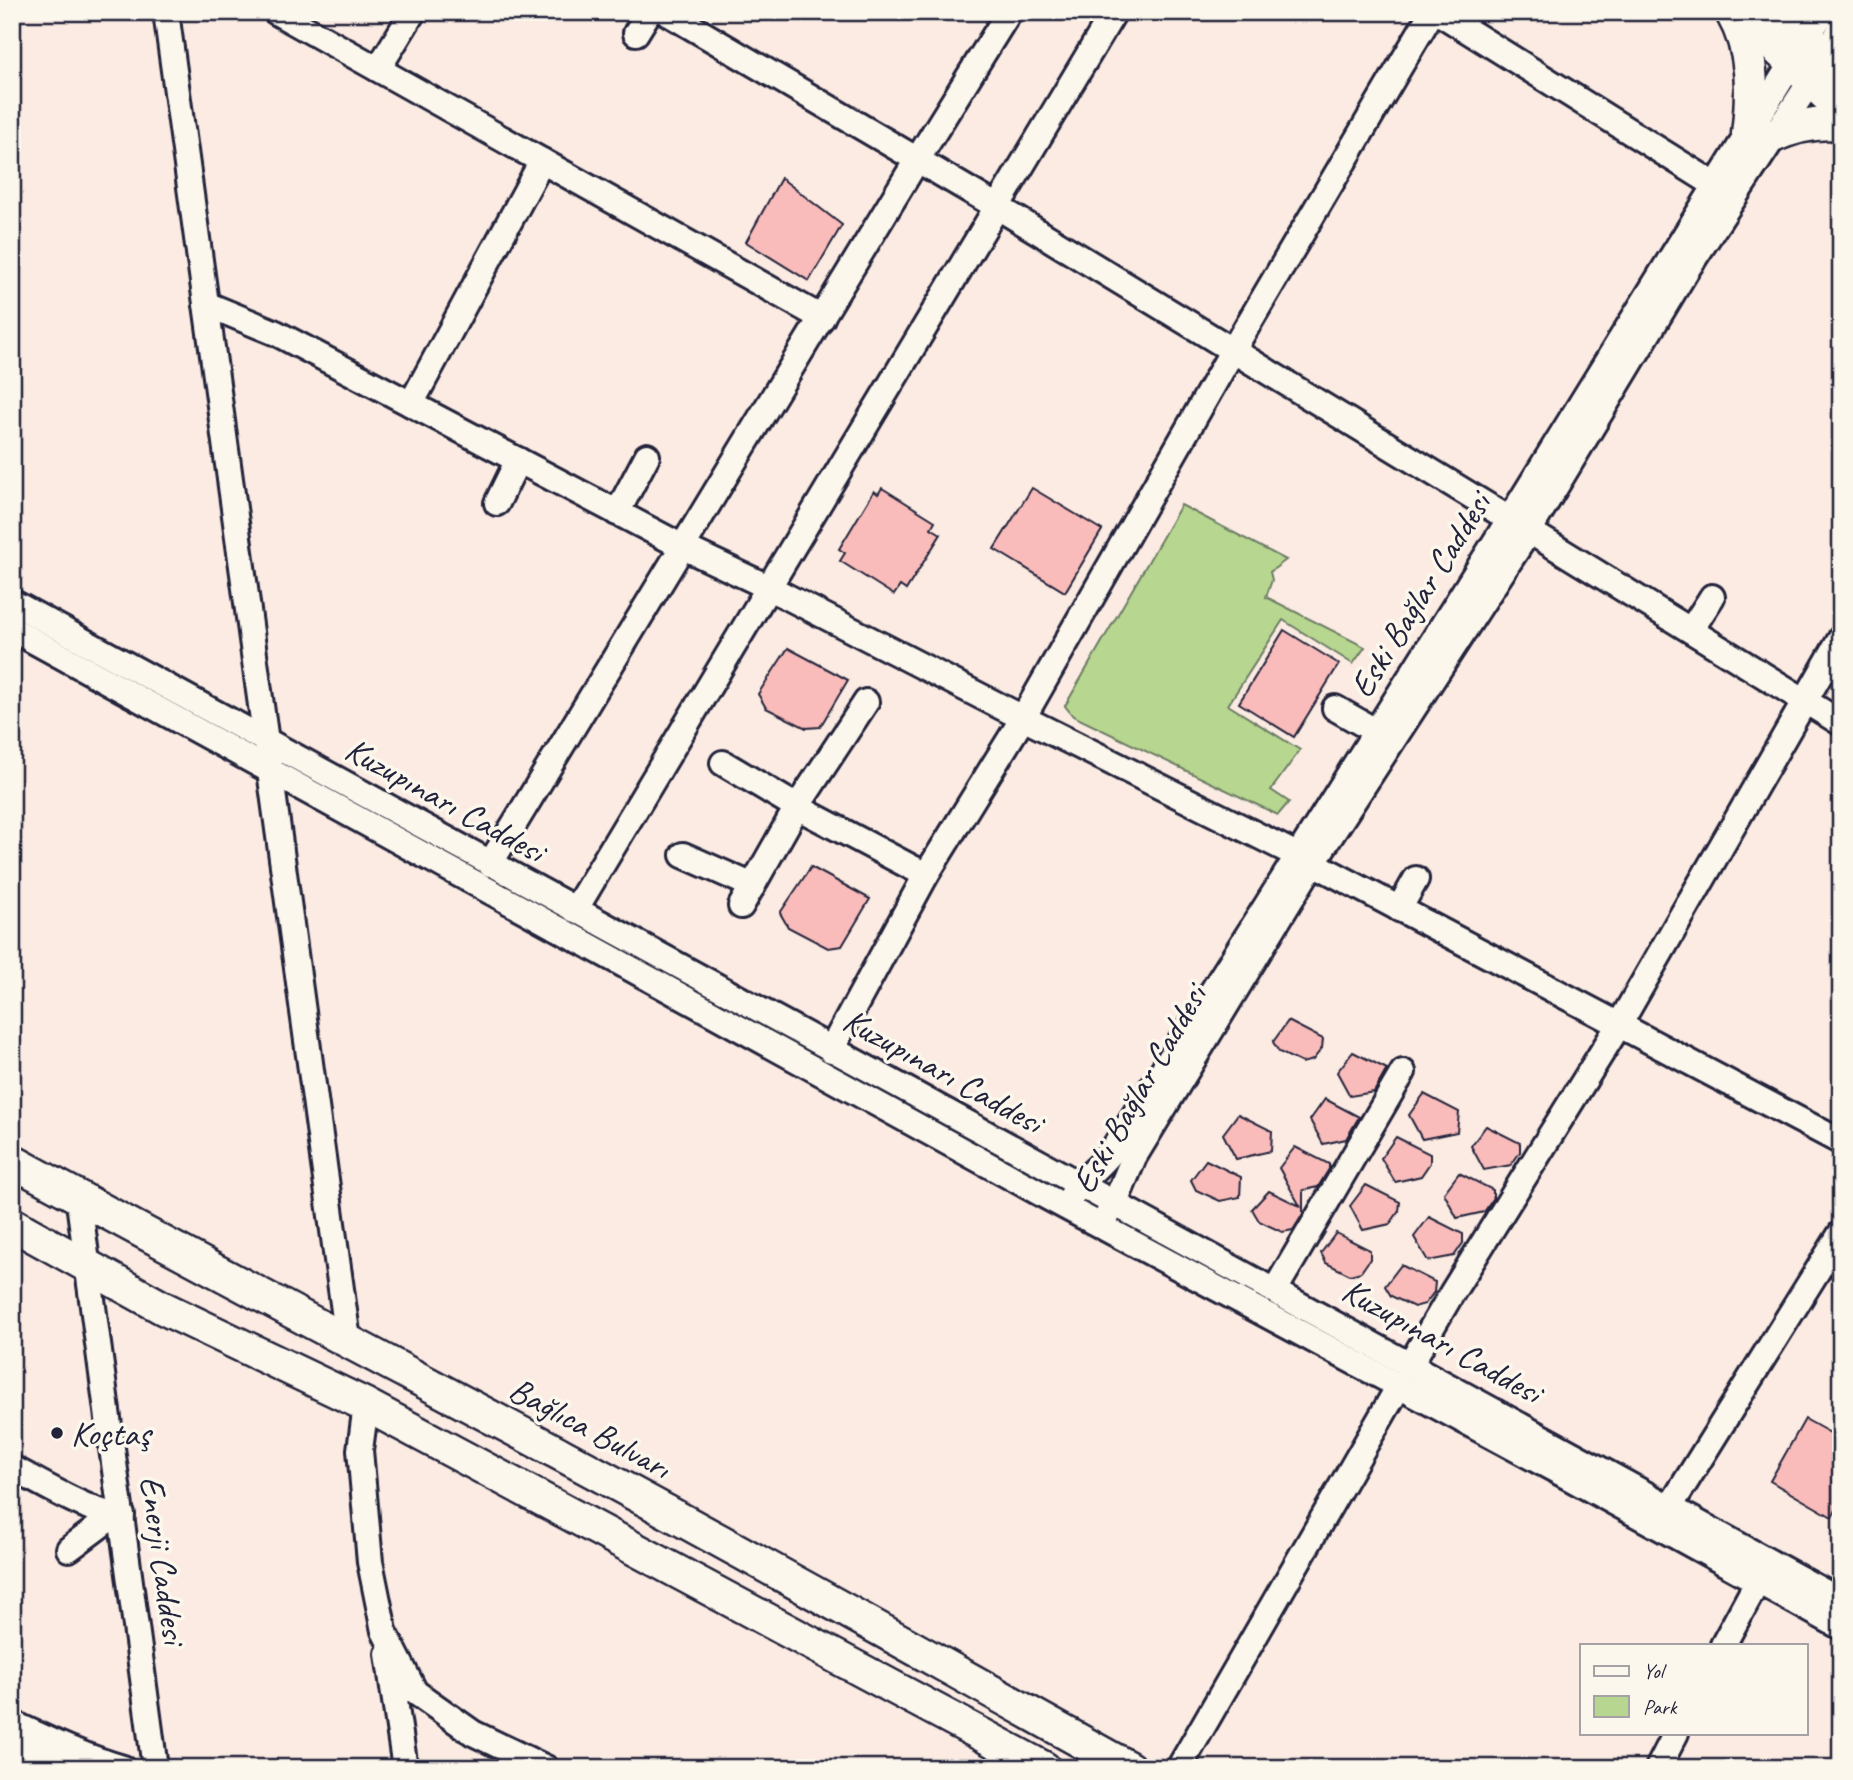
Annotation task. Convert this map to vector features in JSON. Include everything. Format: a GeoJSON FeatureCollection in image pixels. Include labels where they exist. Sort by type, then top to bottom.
{"type":"FeatureCollection","features":[{"type":"Feature","properties":{"kind":"main road"},"geometry":{"type":"LineString","coordinates":[[1731,12],[1744,39],[1750,63],[1760,135],[1810,123],[1841,124]]}},
{"type":"Feature","properties":{"kind":"main road"},"geometry":{"type":"LineString","coordinates":[[1738,12],[1816,53]]}},
{"type":"Feature","properties":{"kind":"main road"},"geometry":{"type":"LineString","coordinates":[[1779,12],[1816,53],[1841,109]]}},
{"type":"Feature","properties":{"kind":"main road","name":"Bağlıca Bulvarı"},"geometry":{"type":"LineString","coordinates":[[12,1161],[564,1456],[1129,1768]]}},
{"type":"Feature","properties":{"kind":"main road"},"geometry":{"type":"LineString","coordinates":[[12,1224],[163,1308],[366,1405],[1038,1766]]}},
{"type":"Feature","properties":{"kind":"street"},"geometry":{"type":"LineString","coordinates":[[166,12],[348,1340]]}},
{"type":"Feature","properties":{"kind":"street"},"geometry":{"type":"LineString","coordinates":[[276,12],[822,318]]}},
{"type":"Feature","properties":{"kind":"street"},"geometry":{"type":"LineString","coordinates":[[378,69],[413,12]]}},
{"type":"Feature","properties":{"kind":"street"},"geometry":{"type":"LineString","coordinates":[[666,12],[996,206],[1841,723]]}},
{"type":"Feature","properties":{"kind":"street"},"geometry":{"type":"LineString","coordinates":[[491,864],[1009,12]]}},
{"type":"Feature","properties":{"kind":"street"},"geometry":{"type":"LineString","coordinates":[[575,910],[1114,12]]}},
{"type":"Feature","properties":{"kind":"street"},"geometry":{"type":"LineString","coordinates":[[831,1050],[926,876],[1023,718],[1233,350],[1432,12]]}},
{"type":"Feature","properties":{"kind":"street"},"geometry":{"type":"LineString","coordinates":[[1438,12],[1725,191]]}},
{"type":"Feature","properties":{"kind":"street","name":"Eski Bağlar Caddesi"},"geometry":{"type":"LineString","coordinates":[[1065,1207],[1079,1185],[1097,1170],[1110,1154],[1305,859],[1686,271],[1725,191],[1760,135],[1816,53],[1841,27]]}},
{"type":"Feature","properties":{"kind":"street"},"geometry":{"type":"LineString","coordinates":[[411,404],[542,161]]}},
{"type":"Feature","properties":{"kind":"street"},"geometry":{"type":"LineString","coordinates":[[205,304],[276,333],[683,547],[1305,859],[1841,1142]]}},
{"type":"Feature","properties":{"kind":"street"},"geometry":{"type":"LineString","coordinates":[[618,513],[647,456]]}},
{"type":"Feature","properties":{"kind":"street"},"geometry":{"type":"LineString","coordinates":[[497,503],[518,460]]}},
{"type":"Feature","properties":{"kind":"street","name":"Eski Bağlar Caddesi"},"geometry":{"type":"LineString","coordinates":[[1101,1226],[1115,1203],[1134,1157],[1377,732],[1519,525]]}},
{"type":"Feature","properties":{"kind":"street"},"geometry":{"type":"LineString","coordinates":[[1691,630],[1712,597]]}},
{"type":"Feature","properties":{"kind":"street","name":"Kuzupınarı Caddesi"},"geometry":{"type":"LineString","coordinates":[[12,601],[831,1050],[1411,1363],[1670,1507],[1841,1628]]}},
{"type":"Feature","properties":{"kind":"street","name":"Kuzupınarı Caddesi"},"geometry":{"type":"LineString","coordinates":[[12,629],[1065,1207],[1399,1386],[1763,1571],[1841,1601]]}},
{"type":"Feature","properties":{"kind":"street"},"geometry":{"type":"LineString","coordinates":[[1411,1363],[1619,1026],[1841,638]]}},
{"type":"Feature","properties":{"kind":"street"},"geometry":{"type":"LineString","coordinates":[[683,855],[747,896],[797,807],[866,702]]}},
{"type":"Feature","properties":{"kind":"street"},"geometry":{"type":"LineString","coordinates":[[1335,708],[1377,732]]}},
{"type":"Feature","properties":{"kind":"street"},"geometry":{"type":"LineString","coordinates":[[723,763],[797,807],[926,876]]}},
{"type":"Feature","properties":{"kind":"street"},"geometry":{"type":"LineString","coordinates":[[1399,909],[1416,879]]}},
{"type":"Feature","properties":{"kind":"street"},"geometry":{"type":"LineString","coordinates":[[1275,1290],[1403,1072]]}},
{"type":"Feature","properties":{"kind":"street","name":"Enerji Caddesi"},"geometry":{"type":"LineString","coordinates":[[78,1195],[117,1516],[155,1768]]}},
{"type":"Feature","properties":{"kind":"street"},"geometry":{"type":"LineString","coordinates":[[1670,1507],[1834,1258],[1841,1233]]}},
{"type":"Feature","properties":{"kind":"street"},"geometry":{"type":"LineString","coordinates":[[1179,1768],[1399,1386]]}},
{"type":"Feature","properties":{"kind":"street"},"geometry":{"type":"LineString","coordinates":[[366,1405],[359,1450],[363,1506],[405,1768]]}},
{"type":"Feature","properties":{"kind":"street"},"geometry":{"type":"LineString","coordinates":[[12,1468],[91,1508],[117,1516]]}},
{"type":"Feature","properties":{"kind":"street"},"geometry":{"type":"LineString","coordinates":[[69,1549],[117,1516]]}},
{"type":"Feature","properties":{"kind":"street"},"geometry":{"type":"LineString","coordinates":[[1724,1644],[1763,1571]]}},
{"type":"Feature","properties":{"kind":"street"},"geometry":{"type":"LineString","coordinates":[[384,1631],[415,1692],[473,1733],[546,1768]]}},
{"type":"Feature","properties":{"kind":"street"},"geometry":{"type":"LineString","coordinates":[[12,1723],[66,1749],[123,1768]]}},
{"type":"Feature","properties":{"kind":"street"},"geometry":{"type":"LineString","coordinates":[[1658,1768],[1675,1734]]}},
{"type":"Feature","properties":{"kind":"street"},"geometry":{"type":"LineString","coordinates":[[12,1744],[57,1768]]}},
{"type":"Feature","properties":{"kind":"green space"},"geometry":{"type":"Polygon","coordinates":[[[1181,505],[1286,560],[1270,572],[1272,580],[1266,597],[1365,647],[1353,664],[1283,620],[1228,705],[1300,750],[1271,790],[1289,802],[1278,815],[1073,716],[1065,706],[1181,505]]]}},
{"type":"Feature","properties":{"kind":"building"},"geometry":{"type":"Polygon","coordinates":[[[781,178],[842,225],[809,281],[746,242],[781,178]]]}},
{"type":"Feature","properties":{"kind":"building"},"geometry":{"type":"Polygon","coordinates":[[[882,488],[935,521],[931,528],[941,534],[906,590],[900,586],[894,595],[840,561],[845,553],[839,549],[874,491],[878,494],[882,488]]]}},
{"type":"Feature","properties":{"kind":"building"},"geometry":{"type":"Polygon","coordinates":[[[1032,488],[1102,530],[1065,592],[994,549],[1032,488]]]}},
{"type":"Feature","properties":{"kind":"building"},"geometry":{"type":"Polygon","coordinates":[[[1284,630],[1339,664],[1294,737],[1239,703],[1284,630]]]}},
{"type":"Feature","properties":{"kind":"building"},"geometry":{"type":"Polygon","coordinates":[[[788,648],[848,680],[820,727],[806,728],[766,708],[758,694],[788,648]]]}},
{"type":"Feature","properties":{"kind":"building"},"geometry":{"type":"Polygon","coordinates":[[[811,867],[870,899],[842,946],[828,948],[788,927],[780,913],[811,867]]]}},
{"type":"Feature","properties":{"kind":"building"},"geometry":{"type":"Polygon","coordinates":[[[1288,1021],[1323,1039],[1322,1048],[1313,1060],[1302,1063],[1279,1052],[1273,1042],[1288,1021]]]}},
{"type":"Feature","properties":{"kind":"building"},"geometry":{"type":"Polygon","coordinates":[[[1353,1052],[1387,1069],[1374,1092],[1350,1096],[1337,1072],[1353,1052]]]}},
{"type":"Feature","properties":{"kind":"building"},"geometry":{"type":"Polygon","coordinates":[[[1424,1094],[1459,1112],[1457,1132],[1422,1139],[1409,1115],[1424,1094]]]}},
{"type":"Feature","properties":{"kind":"building"},"geometry":{"type":"Polygon","coordinates":[[[1325,1099],[1359,1117],[1346,1139],[1323,1144],[1310,1120],[1325,1099]]]}},
{"type":"Feature","properties":{"kind":"building"},"geometry":{"type":"Polygon","coordinates":[[[1238,1114],[1272,1131],[1271,1151],[1236,1159],[1223,1134],[1238,1114]]]}},
{"type":"Feature","properties":{"kind":"building"},"geometry":{"type":"Polygon","coordinates":[[[1486,1126],[1520,1143],[1520,1152],[1511,1165],[1484,1170],[1471,1146],[1486,1126]]]}},
{"type":"Feature","properties":{"kind":"building"},"geometry":{"type":"Polygon","coordinates":[[[1396,1137],[1430,1154],[1430,1163],[1421,1176],[1395,1182],[1381,1158],[1396,1137]]]}},
{"type":"Feature","properties":{"kind":"building"},"geometry":{"type":"Polygon","coordinates":[[[1295,1147],[1329,1164],[1329,1169],[1318,1187],[1303,1190],[1303,1214],[1293,1230],[1282,1232],[1259,1221],[1252,1209],[1269,1191],[1300,1206],[1279,1168],[1295,1147]]]}},
{"type":"Feature","properties":{"kind":"building"},"geometry":{"type":"Polygon","coordinates":[[[1206,1160],[1241,1177],[1240,1197],[1220,1201],[1196,1190],[1191,1180],[1206,1160]]]}},
{"type":"Feature","properties":{"kind":"building"},"geometry":{"type":"Polygon","coordinates":[[[1459,1173],[1493,1190],[1493,1199],[1484,1212],[1457,1218],[1444,1193],[1459,1173]]]}},
{"type":"Feature","properties":{"kind":"building"},"geometry":{"type":"Polygon","coordinates":[[[1366,1185],[1400,1202],[1399,1211],[1390,1224],[1363,1230],[1350,1206],[1366,1185]]]}},
{"type":"Feature","properties":{"kind":"building"},"geometry":{"type":"Polygon","coordinates":[[[1429,1217],[1463,1234],[1463,1243],[1454,1256],[1428,1261],[1414,1237],[1429,1217]]]}},
{"type":"Feature","properties":{"kind":"building"},"geometry":{"type":"Polygon","coordinates":[[[1336,1233],[1370,1250],[1370,1259],[1361,1272],[1350,1275],[1326,1263],[1321,1253],[1336,1233]]]}},
{"type":"Feature","properties":{"kind":"building"},"geometry":{"type":"Polygon","coordinates":[[[1401,1265],[1435,1282],[1434,1292],[1425,1304],[1414,1307],[1391,1296],[1385,1286],[1401,1265]]]}},
{"type":"Feature","properties":{"kind":"building"},"geometry":{"type":"Polygon","coordinates":[[[1805,1419],[1841,1439],[1841,1502],[1832,1517],[1770,1481],[1805,1419]]]}},
{"type":"Feature","properties":{"kind":"place","name":"Koçtaş"},"geometry":{"type":"Point","coordinates":[57,1433]}}]}
